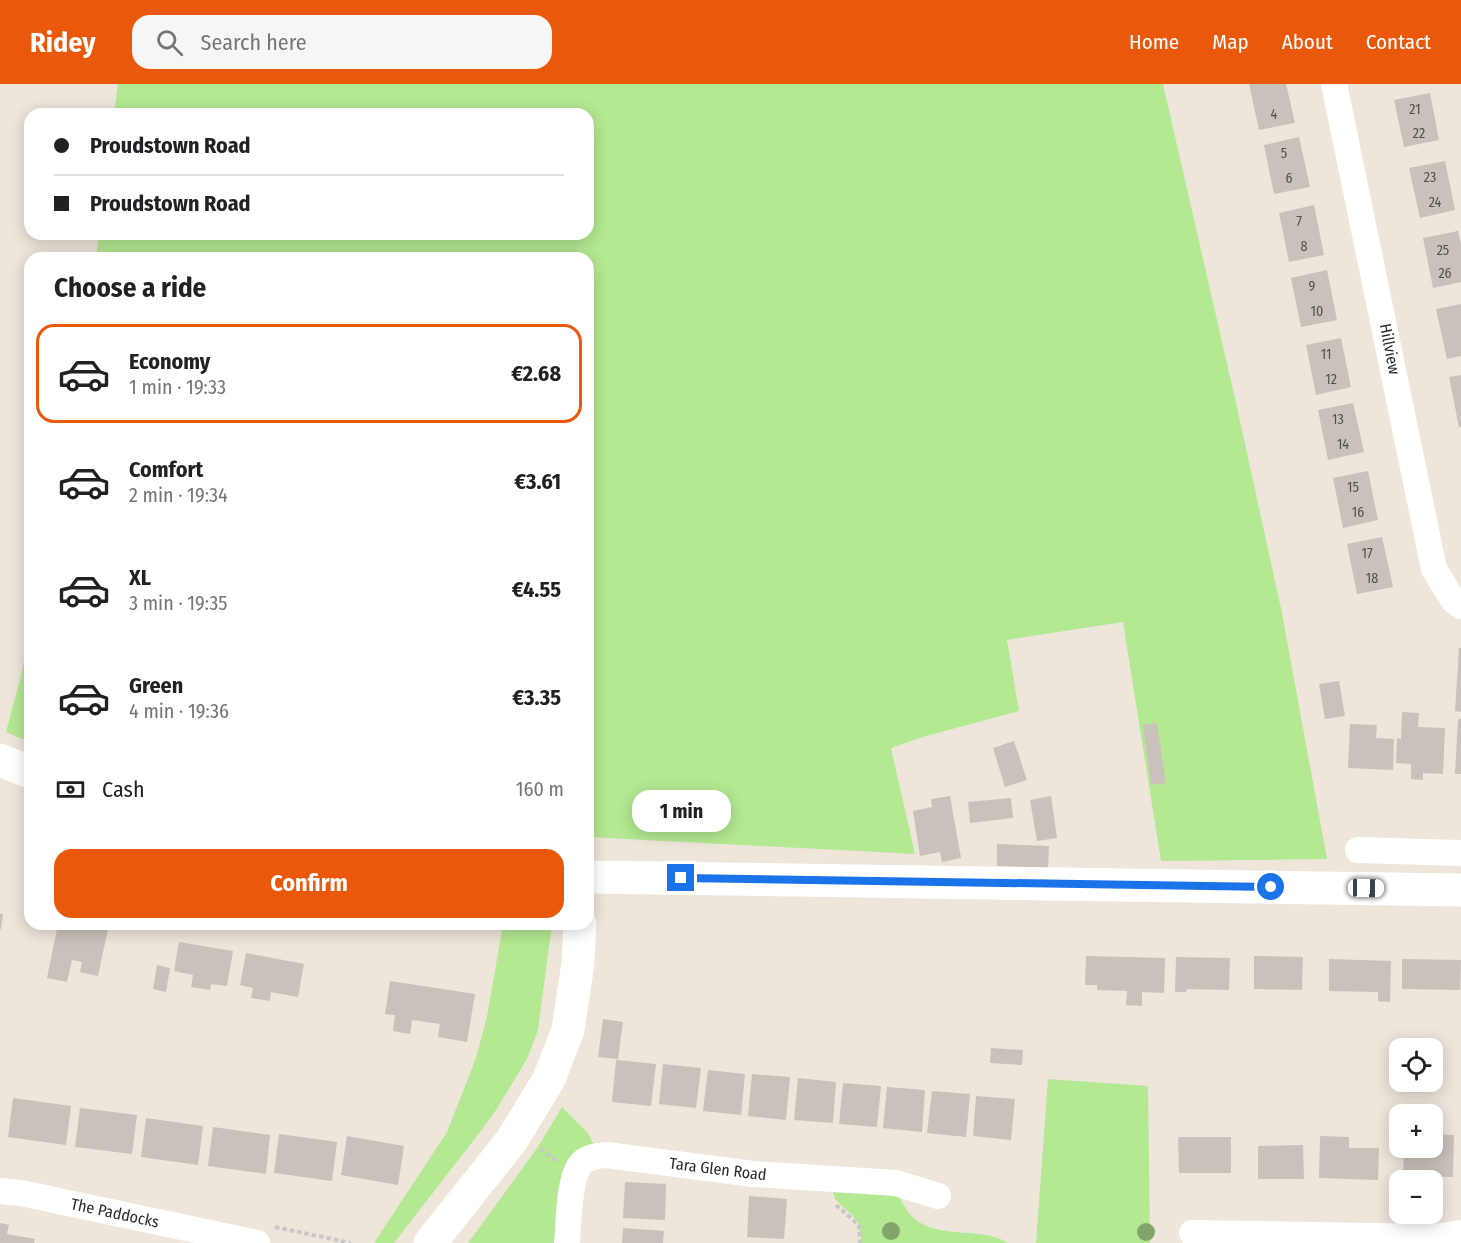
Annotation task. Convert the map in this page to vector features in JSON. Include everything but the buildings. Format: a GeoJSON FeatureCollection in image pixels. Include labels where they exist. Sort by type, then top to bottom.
{"type":"FeatureCollection","features":[{"type":"Feature","properties":{"kind":"main road"},"geometry":{"type":"LineString","coordinates":[[0,760],[24,770]]}},
{"type":"Feature","properties":{"kind":"main road"},"geometry":{"type":"LineString","coordinates":[[594,877],[1461,890]]}},
{"type":"Feature","properties":{"kind":"main road"},"geometry":{"type":"LineString","coordinates":[[430,1243],[512,1140],[549,1079],[568,1029],[578,963],[580,930]]}},
{"type":"Feature","properties":{"kind":"street","name":"Hillview"},"geometry":{"type":"LineString","coordinates":[[1334,84],[1434,569],[1453,600],[1461,606]]}},
{"type":"Feature","properties":{"kind":"street"},"geometry":{"type":"LineString","coordinates":[[1358,850],[1461,853]]}},
{"type":"Feature","properties":{"kind":"street","name":"Tara Glen Road"},"geometry":{"type":"LineString","coordinates":[[567,1243],[575,1174],[582,1162],[592,1156],[607,1155],[753,1174],[896,1184],[938,1196]]}},
{"type":"Feature","properties":{"kind":"street","name":"The Paddocks"},"geometry":{"type":"LineString","coordinates":[[0,1191],[21,1192],[230,1240],[257,1243]]}},
{"type":"Feature","properties":{"kind":"street"},"geometry":{"type":"LineString","coordinates":[[1192,1233],[1434,1237],[1461,1233]]}},
{"type":"Feature","properties":{"kind":"path"},"geometry":{"type":"LineString","coordinates":[[538,1147],[561,1164]]}},
{"type":"Feature","properties":{"kind":"path"},"geometry":{"type":"LineString","coordinates":[[832,1179],[832,1202],[859,1225],[860,1243]]}},
{"type":"Feature","properties":{"kind":"green space"},"geometry":{"type":"Polygon","coordinates":[[[118,84],[1163,84],[1282,613],[1327,859],[1161,861],[1123,622],[1007,640],[1019,711],[926,736],[891,748],[915,854],[594,837],[594,252],[97,252],[98,240],[594,240],[594,108],[115,108],[118,84]]]}},
{"type":"Feature","properties":{"kind":"green space"},"geometry":{"type":"Polygon","coordinates":[[[24,661],[24,740],[6,732],[24,661]]]}},
{"type":"Feature","properties":{"kind":"green space"},"geometry":{"type":"Polygon","coordinates":[[[502,930],[551,930],[538,1030],[527,1059],[496,1110],[394,1243],[374,1243],[447,1132],[476,1058],[487,1017],[502,930]]]}},
{"type":"Feature","properties":{"kind":"green space"},"geometry":{"type":"Polygon","coordinates":[[[1048,1079],[1148,1086],[1150,1243],[1036,1243],[1048,1079]]]}},
{"type":"Feature","properties":{"kind":"green space"},"geometry":{"type":"Polygon","coordinates":[[[562,1107],[588,1133],[594,1145],[572,1157],[562,1172],[556,1243],[468,1243],[538,1147],[562,1107]]]}},
{"type":"Feature","properties":{"kind":"green space"},"geometry":{"type":"Polygon","coordinates":[[[832,1189],[885,1192],[899,1197],[909,1213],[919,1222],[930,1227],[984,1235],[1008,1243],[862,1243],[858,1221],[835,1199],[832,1189]]]}},
{"type":"Feature","properties":{"kind":"route"},"geometry":{"type":"LineString","coordinates":[[681,878],[1271,887]]}}]}
